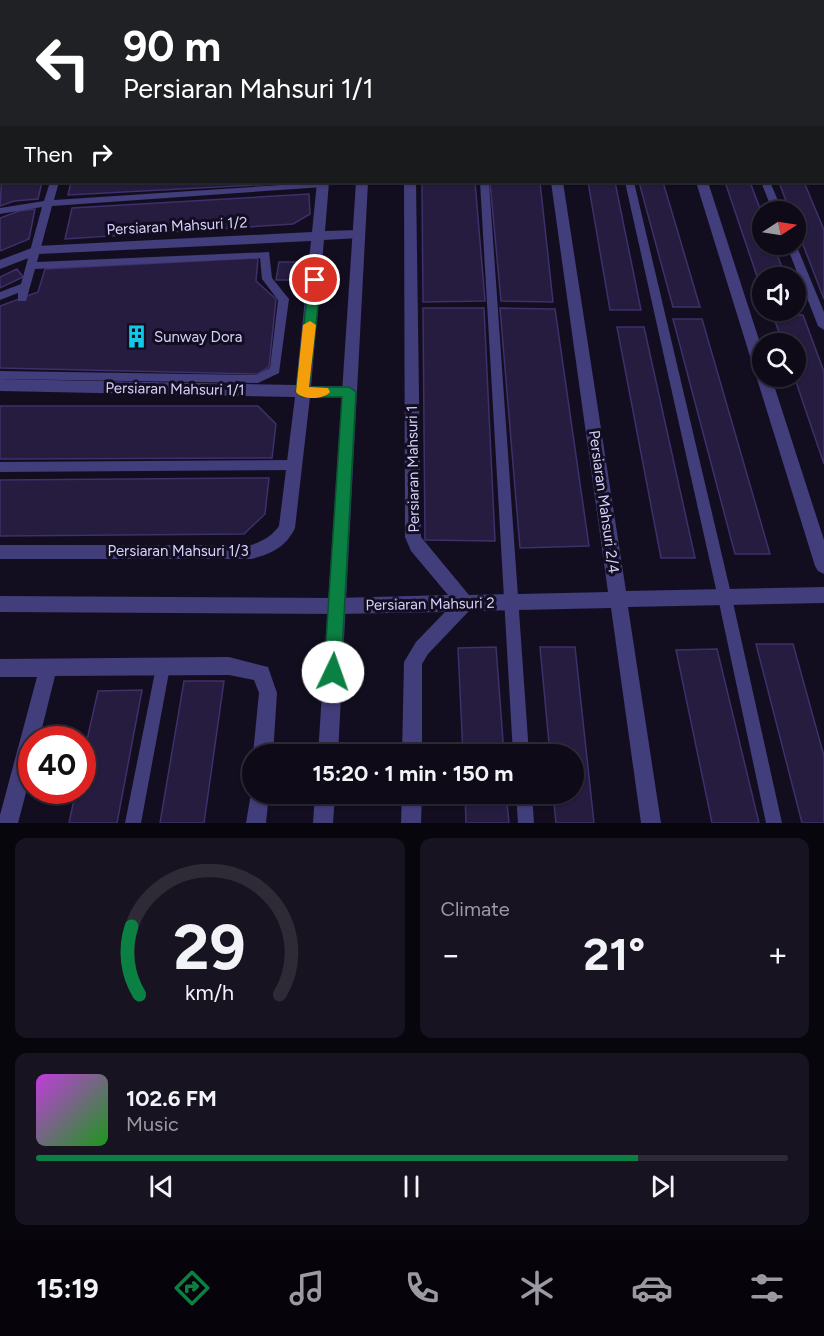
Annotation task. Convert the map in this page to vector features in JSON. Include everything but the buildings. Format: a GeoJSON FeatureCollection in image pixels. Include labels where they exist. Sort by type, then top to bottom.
{"type":"FeatureCollection","features":[{"type":"Feature","properties":{"kind":"street","name":"Persiaran Mahsuri 1/3"},"geometry":{"type":"LineString","coordinates":[[0,552],[251,552],[265,549],[282,537],[287,528],[296,465],[320,235],[323,183]]}},
{"type":"Feature","properties":{"kind":"street"},"geometry":{"type":"LineString","coordinates":[[329,744],[362,183]]}},
{"type":"Feature","properties":{"kind":"street","name":"Persiaran Mahsuri 1"},"geometry":{"type":"LineString","coordinates":[[410,183],[413,537],[417,546],[465,603]]}},
{"type":"Feature","properties":{"kind":"street","name":"Persiaran Mahsuri 2/4"},"geometry":{"type":"LineString","coordinates":[[557,183],[651,823]]}},
{"type":"Feature","properties":{"kind":"street"},"geometry":{"type":"LineString","coordinates":[[702,183],[752,340]]}},
{"type":"Feature","properties":{"kind":"street","name":"Persiaran Mahsuri 1/2"},"geometry":{"type":"LineString","coordinates":[[0,266],[37,250],[359,234]]}},
{"type":"Feature","properties":{"kind":"street","name":"Persiaran Mahsuri 1/1"},"geometry":{"type":"LineString","coordinates":[[0,385],[349,392]]}},
{"type":"Feature","properties":{"kind":"street"},"geometry":{"type":"LineString","coordinates":[[767,387],[824,566]]}},
{"type":"Feature","properties":{"kind":"street","name":"Persiaran Mahsuri 2"},"geometry":{"type":"LineString","coordinates":[[0,604],[336,606],[824,595]]}},
{"type":"Feature","properties":{"kind":"street"},"geometry":{"type":"LineString","coordinates":[[412,744],[413,662],[422,648],[465,603]]}},
{"type":"Feature","properties":{"kind":"street"},"geometry":{"type":"LineString","coordinates":[[0,668],[229,666],[261,674],[268,693],[263,744]]}},
{"type":"Feature","properties":{"kind":"street"},"geometry":{"type":"LineString","coordinates":[[8,823],[48,668]]}},
{"type":"Feature","properties":{"kind":"street"},"geometry":{"type":"LineString","coordinates":[[256,823],[258,804]]}},
{"type":"Feature","properties":{"kind":"street"},"geometry":{"type":"LineString","coordinates":[[323,823],[324,804]]}},
{"type":"Feature","properties":{"kind":"street"},"geometry":{"type":"LineString","coordinates":[[411,823],[412,804]]}},
{"type":"Feature","properties":{"kind":"lane"},"geometry":{"type":"LineString","coordinates":[[22,298],[33,266],[54,183]]}},
{"type":"Feature","properties":{"kind":"lane"},"geometry":{"type":"LineString","coordinates":[[0,211],[50,203],[323,183]]}},
{"type":"Feature","properties":{"kind":"lane"},"geometry":{"type":"LineString","coordinates":[[484,183],[520,744]]}},
{"type":"Feature","properties":{"kind":"lane"},"geometry":{"type":"LineString","coordinates":[[629,183],[725,598],[774,823]]}},
{"type":"Feature","properties":{"kind":"lane"},"geometry":{"type":"LineString","coordinates":[[766,183],[774,201]]}},
{"type":"Feature","properties":{"kind":"lane"},"geometry":{"type":"LineString","coordinates":[[0,375],[258,379],[274,370],[284,299],[267,279],[265,254],[33,266]]}},
{"type":"Feature","properties":{"kind":"lane"},"geometry":{"type":"LineString","coordinates":[[795,255],[824,326]]}},
{"type":"Feature","properties":{"kind":"lane"},"geometry":{"type":"LineString","coordinates":[[0,296],[26,286]]}},
{"type":"Feature","properties":{"kind":"lane"},"geometry":{"type":"LineString","coordinates":[[0,467],[296,465]]}},
{"type":"Feature","properties":{"kind":"lane"},"geometry":{"type":"LineString","coordinates":[[134,823],[163,667]]}},
{"type":"Feature","properties":{"kind":"lane"},"geometry":{"type":"LineString","coordinates":[[525,804],[526,823]]}},
{"type":"Feature","properties":{"kind":"slow traffic"},"geometry":{"type":"LineString","coordinates":[[310,325],[302,392],[323,392]]}},
{"type":"Feature","properties":{"kind":"place","name":"Sunway Dora"},"geometry":{"type":"Point","coordinates":[136,337]}},
{"type":"Feature","properties":{"kind":"route"},"geometry":{"type":"LineString","coordinates":[[315,280],[302,392],[349,392],[333,672]]}}]}
